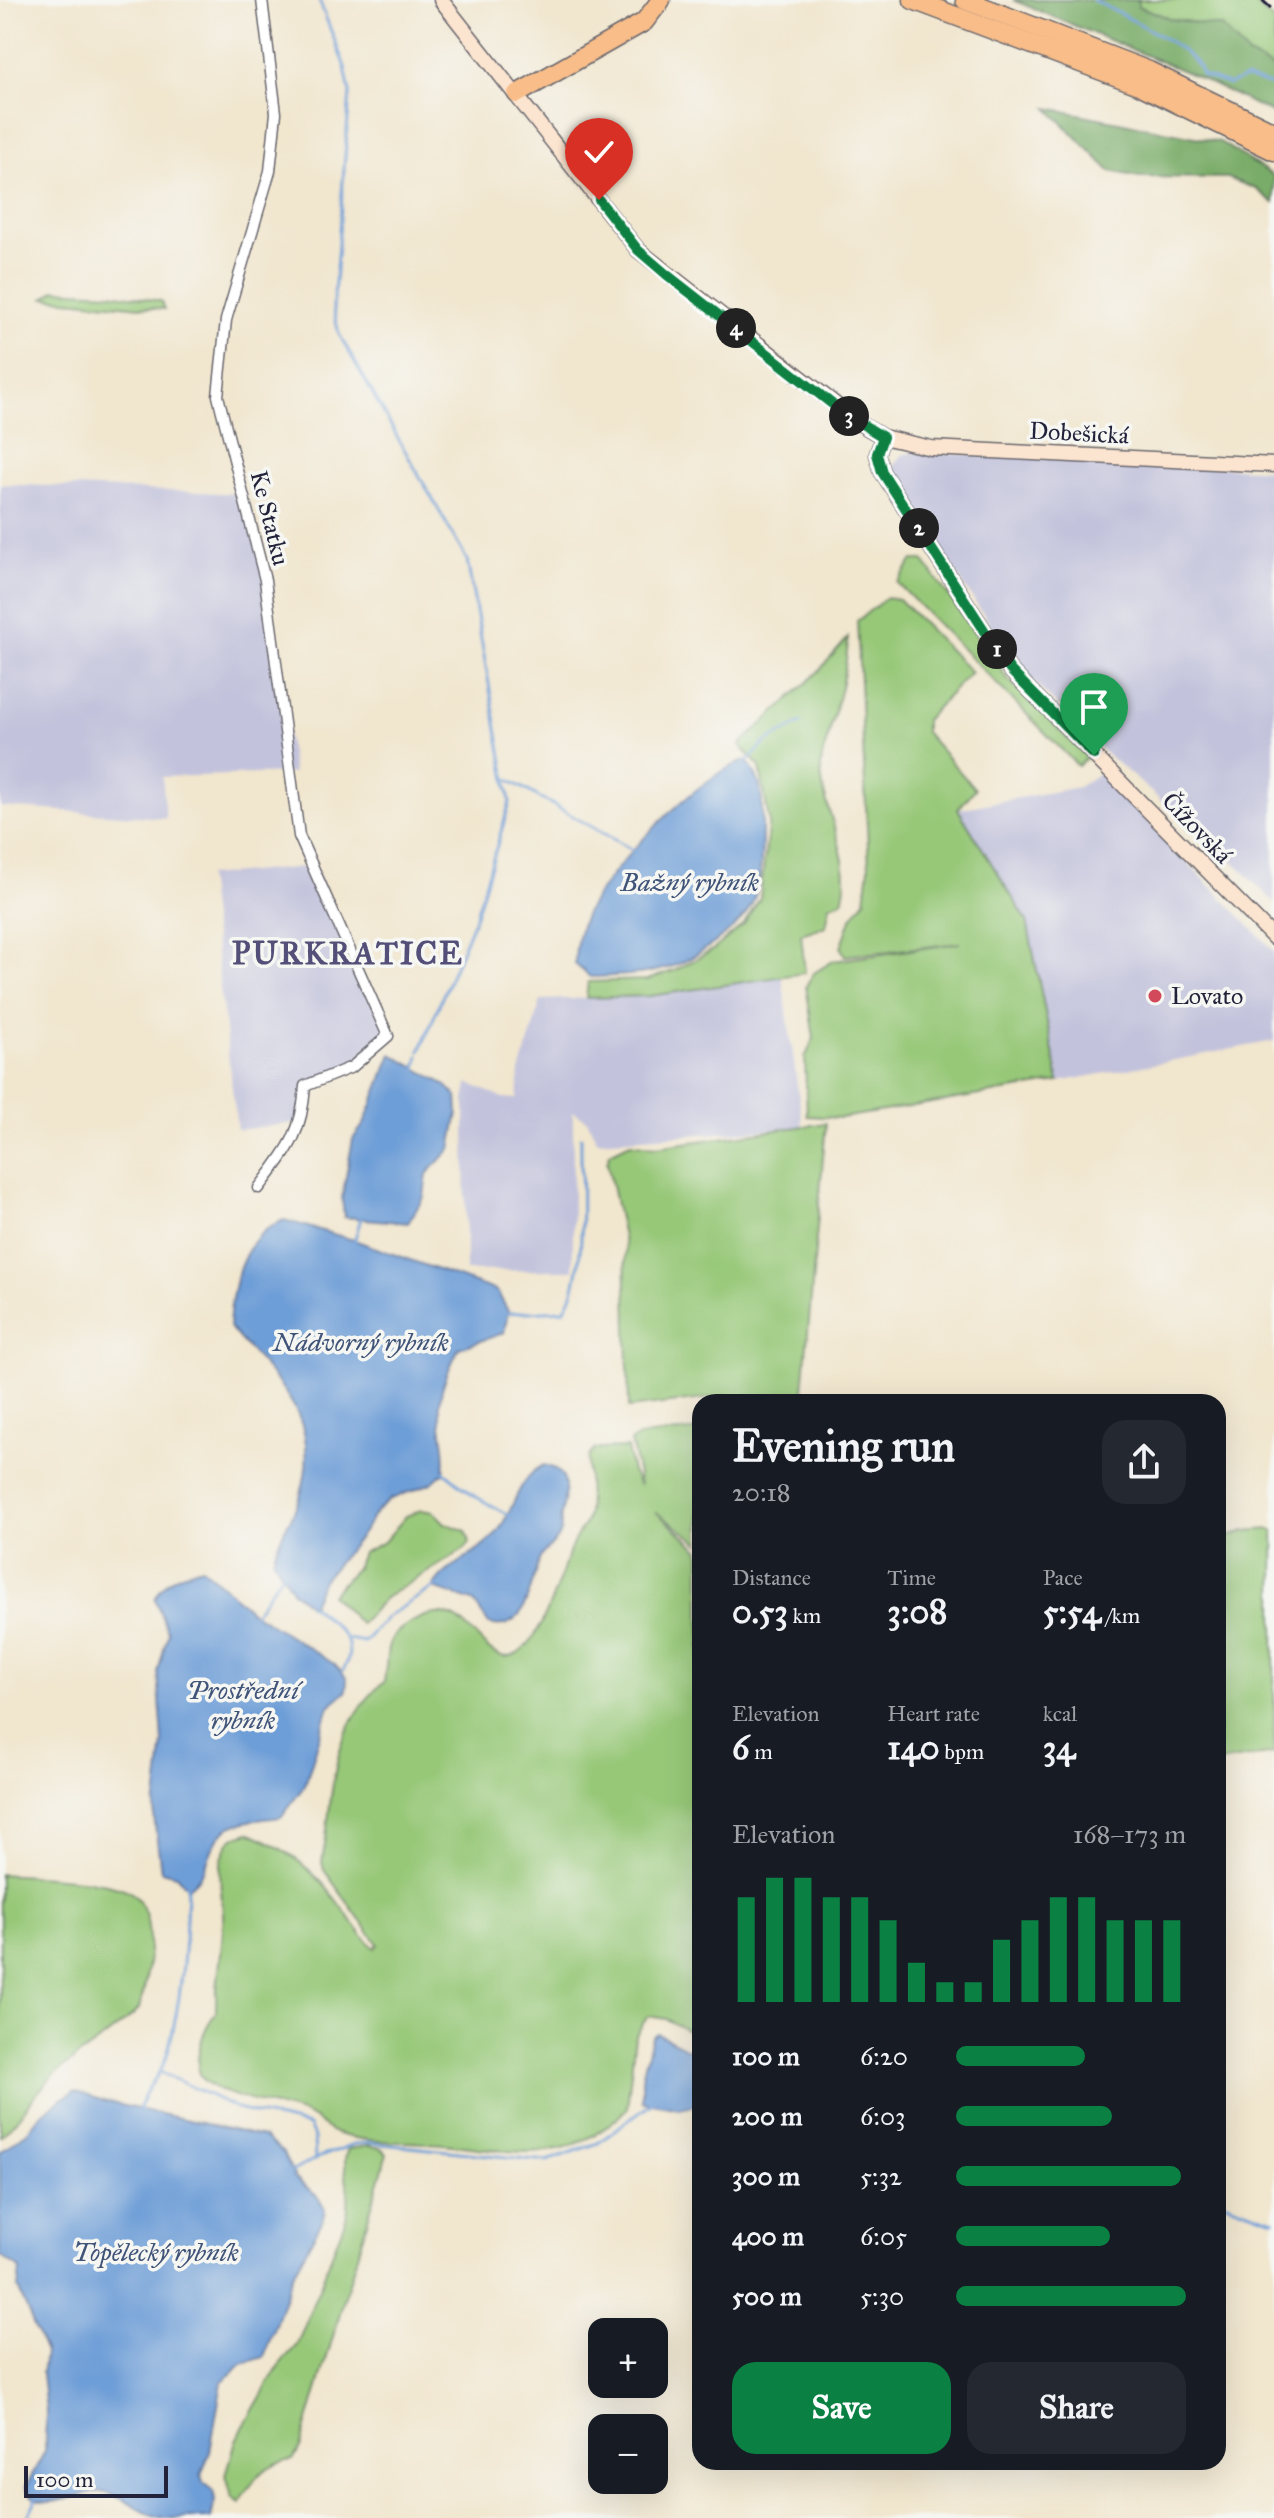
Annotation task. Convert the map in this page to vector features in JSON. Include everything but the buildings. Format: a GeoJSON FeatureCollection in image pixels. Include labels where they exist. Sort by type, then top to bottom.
{"type":"FeatureCollection","features":[{"type":"Feature","properties":{"kind":"highway"},"geometry":{"type":"LineString","coordinates":[[517,94],[644,22],[661,0]]}},
{"type":"Feature","properties":{"kind":"highway"},"geometry":{"type":"LineString","coordinates":[[913,0],[1139,85],[1274,151]]}},
{"type":"Feature","properties":{"kind":"highway"},"geometry":{"type":"LineString","coordinates":[[965,0],[1137,66],[1274,132]]}},
{"type":"Feature","properties":{"kind":"street","name":"Ke Statku"},"geometry":{"type":"LineString","coordinates":[[259,1188],[303,1122],[305,1086],[352,1067],[388,1036],[299,836],[280,668],[265,580],[218,396],[226,320],[237,276],[256,229],[272,156],[276,113],[262,0]]}},
{"type":"Feature","properties":{"kind":"street","name":"Dobešická"},"geometry":{"type":"LineString","coordinates":[[441,0],[638,250],[841,411],[883,437],[931,448],[1274,465]]}},
{"type":"Feature","properties":{"kind":"street","name":"Čížovská"},"geometry":{"type":"LineString","coordinates":[[883,437],[877,454],[882,472],[1010,670],[1274,938]]}},
{"type":"Feature","properties":{"kind":"shaded area"},"geometry":{"type":"Polygon","coordinates":[[[913,452],[1274,470],[1274,902],[1236,864],[1104,752],[1017,665],[894,480],[895,464],[902,455],[913,452]]]}},
{"type":"Feature","properties":{"kind":"shaded area"},"geometry":{"type":"Polygon","coordinates":[[[0,484],[245,494],[265,580],[293,773],[162,777],[166,818],[0,807],[0,484]]]}},
{"type":"Feature","properties":{"kind":"shaded area"},"geometry":{"type":"Polygon","coordinates":[[[1100,773],[1274,951],[1274,1041],[1059,1082],[958,809],[1078,787],[1100,773]]]}},
{"type":"Feature","properties":{"kind":"shaded area"},"geometry":{"type":"Polygon","coordinates":[[[314,866],[388,1036],[380,1046],[313,1085],[303,1122],[237,1130],[207,876],[314,866]]]}},
{"type":"Feature","properties":{"kind":"shaded area"},"geometry":{"type":"Polygon","coordinates":[[[782,976],[803,1127],[597,1141],[587,1120],[573,1111],[573,1270],[466,1271],[465,1100],[468,1083],[503,1098],[517,1099],[520,1072],[541,1000],[650,996],[782,976]]]}},
{"type":"Feature","properties":{"kind":"green space"},"geometry":{"type":"Polygon","coordinates":[[[1013,0],[1139,0],[1138,6],[1171,19],[1222,27],[1248,55],[1274,69],[1274,114],[1193,75],[1013,0]]]}},
{"type":"Feature","properties":{"kind":"green space"},"geometry":{"type":"Polygon","coordinates":[[[1139,0],[1251,0],[1274,21],[1274,69],[1248,56],[1222,27],[1171,19],[1138,6],[1139,0]]]}},
{"type":"Feature","properties":{"kind":"green space"},"geometry":{"type":"Polygon","coordinates":[[[1048,108],[1220,142],[1274,176],[1274,203],[1256,189],[1228,178],[1139,177],[1110,171],[1048,108]]]}},
{"type":"Feature","properties":{"kind":"green space"},"geometry":{"type":"Polygon","coordinates":[[[56,290],[111,293],[161,301],[164,309],[45,298],[56,290]]]}},
{"type":"Feature","properties":{"kind":"green space"},"geometry":{"type":"Polygon","coordinates":[[[913,560],[923,560],[1007,678],[1087,757],[1078,766],[897,583],[913,560]]]}},
{"type":"Feature","properties":{"kind":"green space"},"geometry":{"type":"Polygon","coordinates":[[[886,598],[899,599],[971,672],[925,720],[925,732],[975,789],[958,809],[1027,921],[1059,1082],[841,1118],[807,1116],[805,1058],[814,1038],[806,986],[814,973],[833,961],[960,943],[845,956],[841,948],[851,919],[865,900],[869,868],[857,621],[886,598]]]}},
{"type":"Feature","properties":{"kind":"green space"},"geometry":{"type":"Polygon","coordinates":[[[848,638],[841,686],[821,765],[823,785],[841,852],[845,885],[842,901],[830,905],[826,926],[801,934],[805,973],[650,996],[586,998],[588,982],[647,980],[676,970],[713,950],[744,924],[760,898],[769,821],[760,767],[740,745],[817,673],[848,638]]]}},
{"type":"Feature","properties":{"kind":"green space"},"geometry":{"type":"Polygon","coordinates":[[[826,1123],[803,1394],[692,1394],[692,1400],[629,1408],[625,1247],[607,1162],[610,1153],[630,1143],[656,1147],[826,1123]]]}},
{"type":"Feature","properties":{"kind":"green space"},"geometry":{"type":"Polygon","coordinates":[[[692,1431],[692,1537],[656,1512],[692,1543],[692,2034],[666,2019],[648,2016],[635,2036],[627,2108],[604,2129],[581,2142],[534,2152],[349,2137],[333,2132],[307,2115],[236,2096],[212,2086],[200,2074],[198,2056],[203,2036],[216,2014],[223,1925],[220,1869],[230,1841],[249,1832],[300,1862],[331,1893],[375,1948],[378,1944],[324,1870],[322,1862],[336,1764],[352,1721],[384,1682],[389,1643],[406,1625],[435,1614],[450,1616],[461,1622],[501,1656],[512,1656],[523,1649],[542,1622],[575,1539],[586,1521],[589,1456],[595,1449],[627,1448],[632,1472],[640,1485],[631,1441],[641,1436],[692,1431]]]}},
{"type":"Feature","properties":{"kind":"green space"},"geometry":{"type":"Polygon","coordinates":[[[421,1510],[434,1512],[445,1523],[466,1531],[470,1542],[465,1549],[385,1598],[360,1624],[331,1595],[356,1568],[362,1553],[384,1542],[406,1516],[421,1510]]]}},
{"type":"Feature","properties":{"kind":"green space"},"geometry":{"type":"Polygon","coordinates":[[[1245,1531],[1274,1531],[1274,1753],[1226,1761],[1226,1538],[1245,1531]]]}},
{"type":"Feature","properties":{"kind":"green space"},"geometry":{"type":"Polygon","coordinates":[[[0,1874],[81,1880],[124,1889],[136,1897],[144,1909],[149,1943],[146,1980],[139,2009],[54,2075],[0,2136],[0,1874]]]}},
{"type":"Feature","properties":{"kind":"green space"},"geometry":{"type":"Polygon","coordinates":[[[381,2148],[387,2154],[300,2448],[293,2460],[274,2464],[260,2474],[240,2503],[232,2497],[226,2476],[236,2440],[279,2365],[297,2345],[346,2218],[345,2163],[348,2149],[381,2148]]]}},
{"type":"Feature","properties":{"kind":"water","name":"Bažný rybník"},"geometry":{"type":"Polygon","coordinates":[[[746,761],[757,776],[762,812],[760,874],[749,910],[716,942],[675,965],[636,974],[590,977],[575,964],[576,950],[584,918],[599,893],[635,848],[681,802],[727,769],[746,761]]]}},
{"type":"Feature","properties":{"kind":"water"},"geometry":{"type":"Polygon","coordinates":[[[392,1054],[444,1084],[457,1096],[458,1113],[451,1149],[427,1174],[424,1197],[408,1223],[344,1217],[342,1198],[353,1139],[364,1124],[392,1054]]]}},
{"type":"Feature","properties":{"kind":"water","name":"Nádvorný rybník"},"geometry":{"type":"Polygon","coordinates":[[[284,1220],[354,1240],[497,1291],[508,1311],[504,1333],[459,1348],[447,1375],[440,1402],[444,1472],[432,1483],[391,1499],[377,1511],[359,1538],[323,1580],[311,1606],[294,1593],[273,1559],[300,1497],[306,1469],[306,1444],[301,1422],[279,1384],[229,1327],[236,1279],[249,1250],[258,1237],[284,1220]]]}},
{"type":"Feature","properties":{"kind":"water"},"geometry":{"type":"Polygon","coordinates":[[[544,1465],[559,1472],[565,1484],[560,1534],[540,1558],[520,1614],[512,1622],[489,1624],[473,1601],[433,1588],[445,1573],[495,1535],[527,1478],[544,1465]]]}},
{"type":"Feature","properties":{"kind":"water","name":"Prostřední rybník"},"geometry":{"type":"Polygon","coordinates":[[[202,1567],[252,1612],[334,1664],[347,1678],[346,1692],[329,1706],[305,1785],[281,1817],[245,1822],[228,1828],[213,1847],[203,1872],[188,1888],[176,1875],[161,1871],[154,1817],[163,1741],[158,1672],[168,1633],[155,1599],[174,1577],[202,1567]]]}},
{"type":"Feature","properties":{"kind":"water"},"geometry":{"type":"Polygon","coordinates":[[[657,2033],[692,2051],[692,2106],[679,2108],[642,2101],[642,2077],[652,2037],[657,2033]]]}},
{"type":"Feature","properties":{"kind":"water","name":"Topělecký rybník"},"geometry":{"type":"Polygon","coordinates":[[[74,2091],[107,2102],[264,2137],[283,2153],[295,2178],[317,2196],[325,2209],[323,2220],[292,2275],[264,2357],[242,2364],[222,2382],[210,2452],[201,2475],[203,2482],[213,2490],[215,2501],[211,2518],[160,2518],[114,2495],[97,2492],[49,2502],[32,2495],[26,2486],[45,2451],[46,2411],[42,2374],[45,2353],[18,2288],[20,2269],[0,2256],[0,2152],[27,2132],[42,2113],[74,2091]]]}},
{"type":"Feature","properties":{"kind":"waterway"},"geometry":{"type":"LineString","coordinates":[[319,0],[345,67],[350,93],[333,308],[339,334],[467,560],[510,802],[476,915],[420,1051]]}},
{"type":"Feature","properties":{"kind":"waterway"},"geometry":{"type":"LineString","coordinates":[[1093,0],[1172,43],[1197,65],[1202,75],[1229,85],[1245,78],[1274,86]]}},
{"type":"Feature","properties":{"kind":"waterway"},"geometry":{"type":"LineString","coordinates":[[746,763],[766,742],[801,723]]}},
{"type":"Feature","properties":{"kind":"waterway"},"geometry":{"type":"LineString","coordinates":[[507,779],[636,852]]}},
{"type":"Feature","properties":{"kind":"waterway"},"geometry":{"type":"LineString","coordinates":[[416,1068],[419,1056]]}},
{"type":"Feature","properties":{"kind":"waterway"},"geometry":{"type":"LineString","coordinates":[[508,1313],[564,1310],[572,1294],[580,1251],[581,1137]]}},
{"type":"Feature","properties":{"kind":"waterway"},"geometry":{"type":"LineString","coordinates":[[354,1242],[361,1218]]}},
{"type":"Feature","properties":{"kind":"waterway"},"geometry":{"type":"LineString","coordinates":[[442,1470],[473,1495],[508,1515]]}},
{"type":"Feature","properties":{"kind":"waterway"},"geometry":{"type":"LineString","coordinates":[[254,1614],[284,1571]]}},
{"type":"Feature","properties":{"kind":"waterway"},"geometry":{"type":"LineString","coordinates":[[348,1639],[364,1642],[388,1616],[436,1586]]}},
{"type":"Feature","properties":{"kind":"waterway"},"geometry":{"type":"LineString","coordinates":[[310,1605],[342,1632],[349,1649],[343,1671]]}},
{"type":"Feature","properties":{"kind":"waterway"},"geometry":{"type":"LineString","coordinates":[[139,2112],[140,2104],[166,2058],[176,2016],[186,1929],[187,1886]]}},
{"type":"Feature","properties":{"kind":"waterway"},"geometry":{"type":"LineString","coordinates":[[162,2073],[241,2110],[309,2126],[314,2137],[315,2159],[289,2173]]}},
{"type":"Feature","properties":{"kind":"waterway"},"geometry":{"type":"LineString","coordinates":[[315,2159],[354,2144],[371,2143],[547,2161],[598,2143],[651,2103]]}},
{"type":"Feature","properties":{"kind":"waterway"},"geometry":{"type":"LineString","coordinates":[[1226,2203],[1274,2220]]}},
{"type":"Feature","properties":{"kind":"waterway"},"geometry":{"type":"LineString","coordinates":[[27,2518],[38,2496]]}},
{"type":"Feature","properties":{"kind":"railway"},"geometry":{"type":"LineString","coordinates":[[1262,0],[1274,11]]}},
{"type":"Feature","properties":{"kind":"place","name":"Lovato"},"geometry":{"type":"Point","coordinates":[1155,996]}},
{"type":"Feature","properties":{"kind":"district","name":"PURKRATICE"},"geometry":{"type":"Point","coordinates":[348,953]}},
{"type":"Feature","properties":{"kind":"route"},"geometry":{"type":"LineString","coordinates":[[599,200],[638,250],[666,274],[841,411],[883,437],[877,447],[882,472],[1010,670],[1094,755]]}}]}
